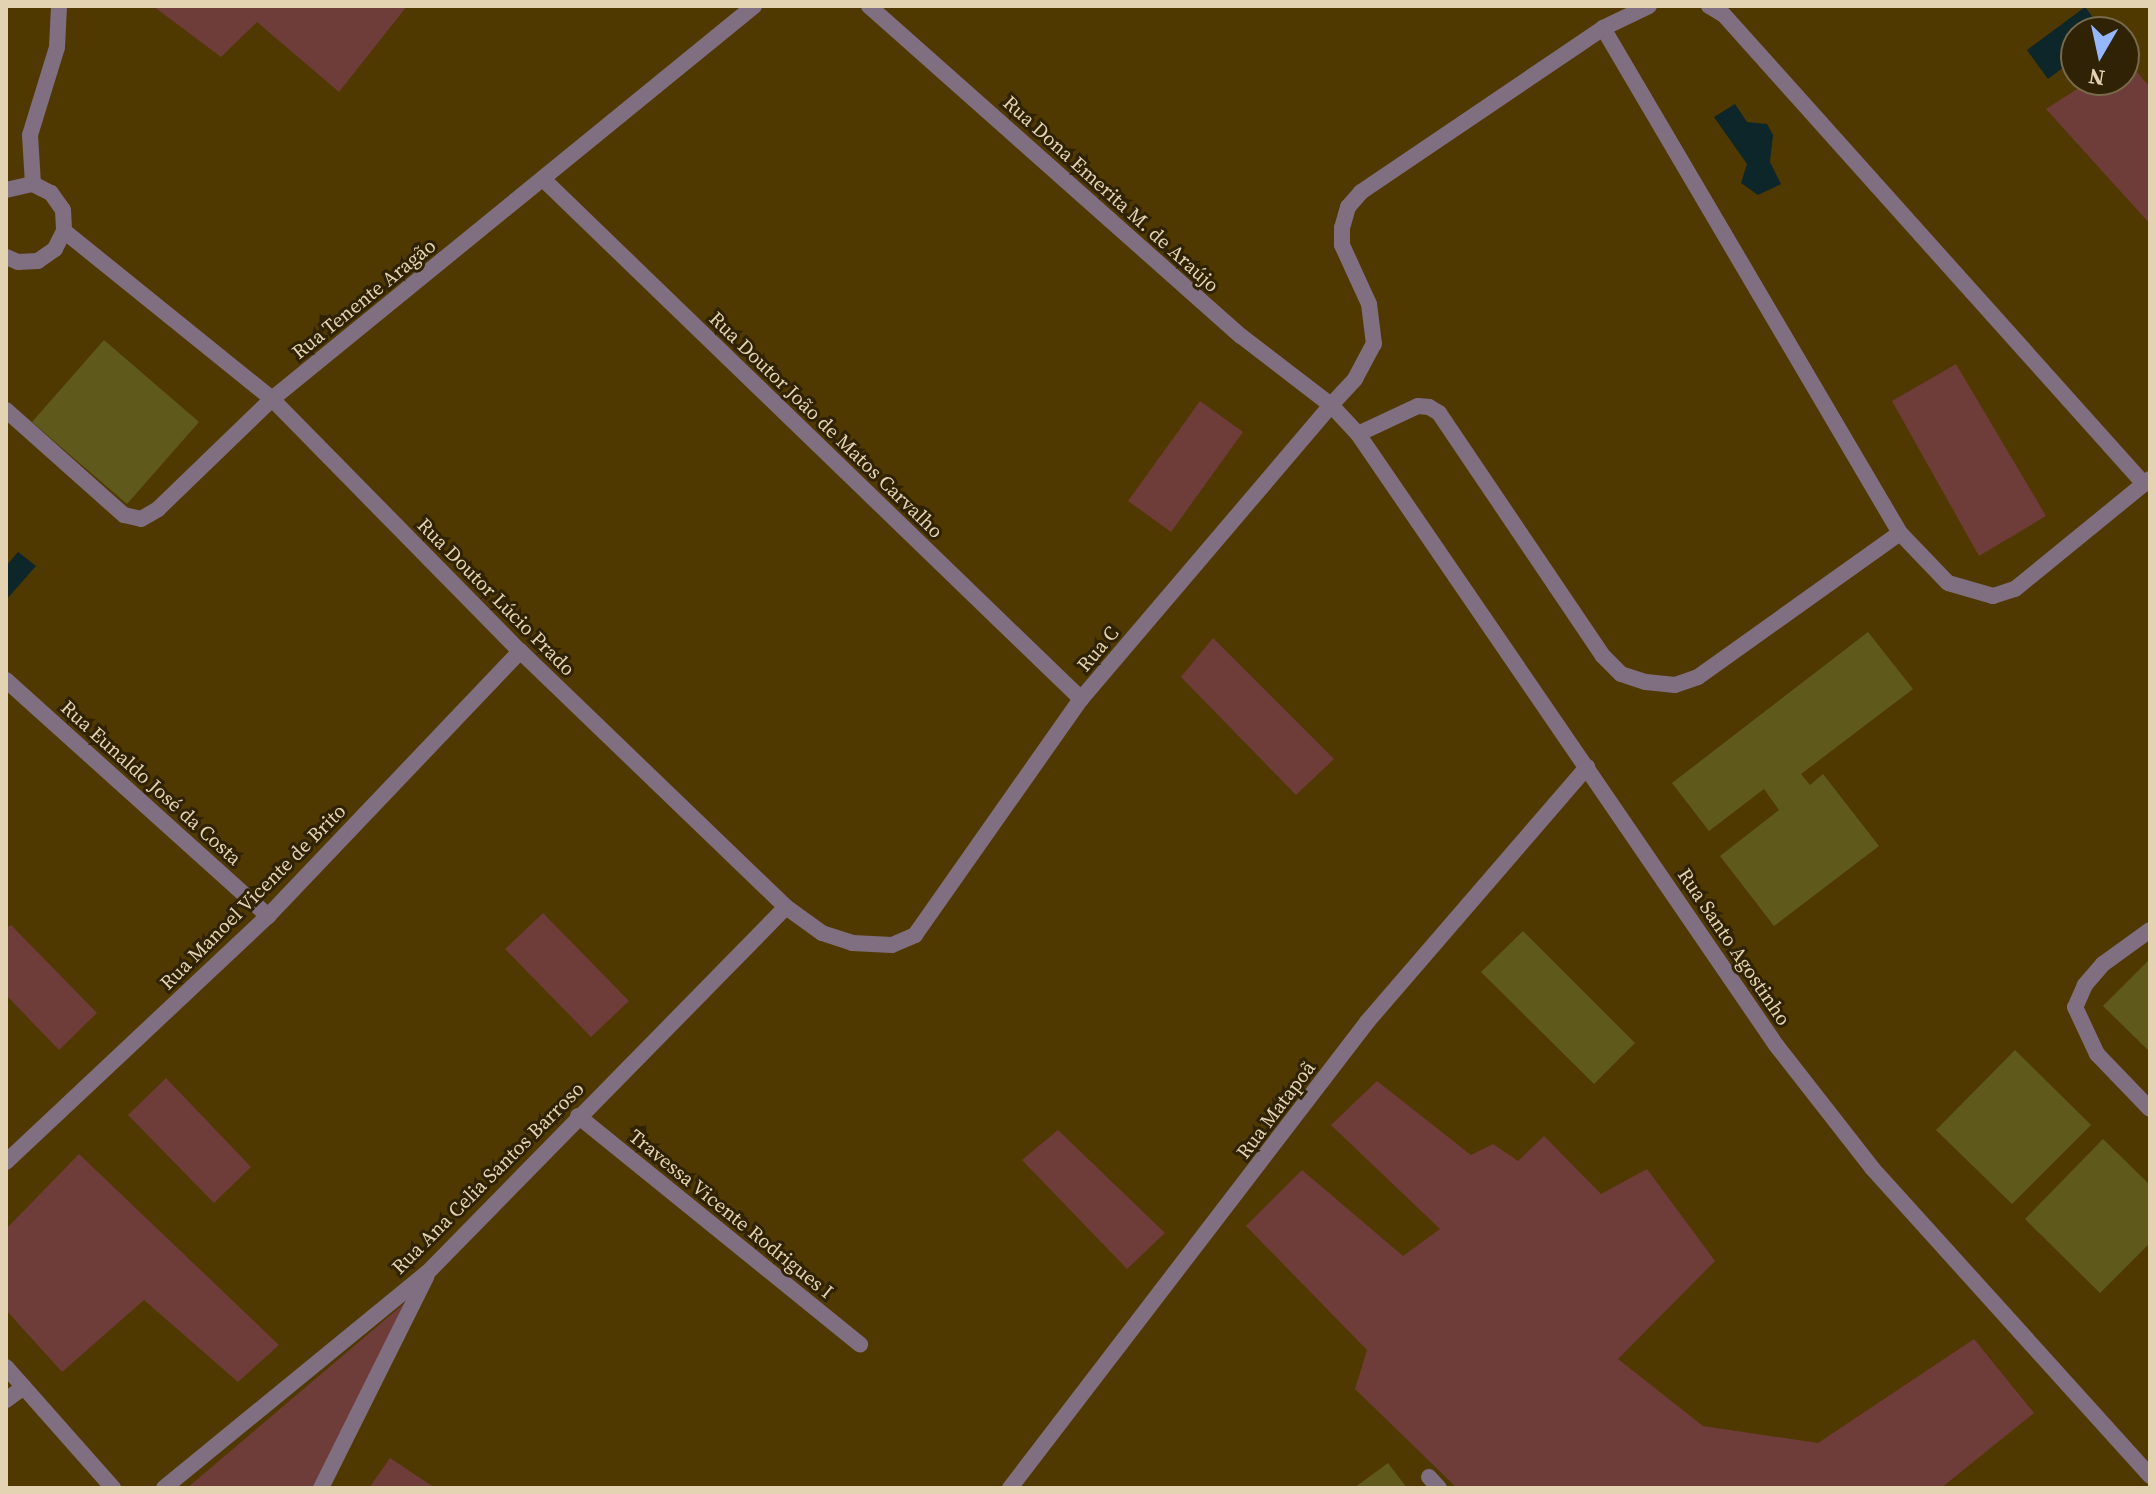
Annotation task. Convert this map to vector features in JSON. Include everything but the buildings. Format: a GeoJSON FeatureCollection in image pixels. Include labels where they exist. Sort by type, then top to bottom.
{"type":"FeatureCollection","features":[{"type":"Feature","properties":{"kind":"street"},"geometry":{"type":"LineString","coordinates":[[33,184],[30,135],[57,47],[59,6]]}},
{"type":"Feature","properties":{"kind":"street","name":"Rua Tenente Aragão"},"geometry":{"type":"LineString","coordinates":[[6,410],[124,515],[141,519],[158,509],[272,399],[754,6]]}},
{"type":"Feature","properties":{"kind":"street","name":"Rua Dona Emerita M. de Araújo"},"geometry":{"type":"LineString","coordinates":[[869,6],[1241,336],[1331,405]]}},
{"type":"Feature","properties":{"kind":"street","name":"Rua C"},"geometry":{"type":"LineString","coordinates":[[915,935],[1081,699],[1355,379],[1374,344],[1369,304],[1342,245],[1342,228],[1348,207],[1361,192],[1603,28],[1649,6]]}},
{"type":"Feature","properties":{"kind":"street"},"geometry":{"type":"LineString","coordinates":[[1603,28],[1900,533],[1948,583],[1993,596],[2015,589],[2147,481],[1735,27],[1709,6]]}},
{"type":"Feature","properties":{"kind":"street","name":"Rua Doutor João de Matos Carvalho"},"geometry":{"type":"LineString","coordinates":[[544,180],[1081,699]]}},
{"type":"Feature","properties":{"kind":"street"},"geometry":{"type":"LineString","coordinates":[[6,190],[33,184],[51,193],[63,210],[64,231],[55,249],[38,261],[18,262],[6,257]]}},
{"type":"Feature","properties":{"kind":"street","name":"Rua Doutor Lúcio Prado"},"geometry":{"type":"LineString","coordinates":[[64,231],[272,399],[520,651],[786,907],[822,933],[852,943],[892,945],[915,935]]}},
{"type":"Feature","properties":{"kind":"street","name":"Rua Santo Agostinho"},"geometry":{"type":"LineString","coordinates":[[1331,405],[1358,434],[1776,1045],[1872,1168],[2150,1476]]}},
{"type":"Feature","properties":{"kind":"street"},"geometry":{"type":"LineString","coordinates":[[1358,434],[1418,406],[1429,407],[1439,413],[1602,655],[1621,674],[1646,682],[1675,685],[1698,677],[1900,533]]}},
{"type":"Feature","properties":{"kind":"street","name":"Rua Manoel Vicente de Brito"},"geometry":{"type":"LineString","coordinates":[[6,1162],[268,916],[520,651]]}},
{"type":"Feature","properties":{"kind":"street","name":"Rua Eunaldo José da Costa"},"geometry":{"type":"LineString","coordinates":[[6,680],[268,916]]}},
{"type":"Feature","properties":{"kind":"street","name":"Rua Matapoã"},"geometry":{"type":"LineString","coordinates":[[1010,1488],[1367,1022],[1587,767]]}},
{"type":"Feature","properties":{"kind":"street","name":"Rua Ana Celia Santos Barroso"},"geometry":{"type":"LineString","coordinates":[[164,1488],[428,1272],[786,907]]}},
{"type":"Feature","properties":{"kind":"street"},"geometry":{"type":"LineString","coordinates":[[2150,930],[2103,964],[2085,985],[2075,1007],[2097,1054],[2150,1109]]}},
{"type":"Feature","properties":{"kind":"street","name":"Travessa Vicente Rodrigues I"},"geometry":{"type":"LineString","coordinates":[[578,1116],[860,1344]]}},
{"type":"Feature","properties":{"kind":"street"},"geometry":{"type":"LineString","coordinates":[[321,1488],[428,1272]]}},
{"type":"Feature","properties":{"kind":"street"},"geometry":{"type":"LineString","coordinates":[[6,1367],[113,1488]]}},
{"type":"Feature","properties":{"kind":"street"},"geometry":{"type":"LineString","coordinates":[[6,1400],[24,1387]]}},
{"type":"Feature","properties":{"kind":"shaded area"},"geometry":{"type":"Polygon","coordinates":[[[153,6],[407,6],[339,92],[257,22],[221,57],[153,6]]]}},
{"type":"Feature","properties":{"kind":"shaded area"},"geometry":{"type":"Polygon","coordinates":[[[2140,75],[2150,87],[2150,224],[2046,109],[2066,96],[2140,96],[2140,75]]]}},
{"type":"Feature","properties":{"kind":"shaded area"},"geometry":{"type":"Polygon","coordinates":[[[1956,364],[2046,516],[1979,556],[1892,401],[1956,364]]]}},
{"type":"Feature","properties":{"kind":"shaded area"},"geometry":{"type":"Polygon","coordinates":[[[1200,401],[1243,432],[1171,532],[1128,501],[1200,401]]]}},
{"type":"Feature","properties":{"kind":"shaded area"},"geometry":{"type":"Polygon","coordinates":[[[1213,638],[1334,759],[1296,795],[1181,677],[1213,638]]]}},
{"type":"Feature","properties":{"kind":"shaded area"},"geometry":{"type":"Polygon","coordinates":[[[543,913],[629,1001],[591,1037],[505,949],[543,913]]]}},
{"type":"Feature","properties":{"kind":"shaded area"},"geometry":{"type":"Polygon","coordinates":[[[11,925],[97,1013],[59,1050],[6,995],[6,929],[11,925]]]}},
{"type":"Feature","properties":{"kind":"shaded area"},"geometry":{"type":"Polygon","coordinates":[[[166,1078],[251,1167],[214,1203],[128,1115],[166,1078]]]}},
{"type":"Feature","properties":{"kind":"shaded area"},"geometry":{"type":"Polygon","coordinates":[[[1377,1081],[1471,1155],[1493,1144],[1518,1161],[1544,1136],[1601,1194],[1647,1169],[1715,1261],[1618,1359],[1703,1426],[1818,1443],[1974,1339],[2034,1413],[1941,1488],[1457,1488],[1355,1389],[1367,1350],[1246,1226],[1302,1170],[1403,1256],[1440,1229],[1331,1125],[1377,1081]]]}},
{"type":"Feature","properties":{"kind":"shaded area"},"geometry":{"type":"Polygon","coordinates":[[[1058,1130],[1165,1233],[1127,1269],[1022,1160],[1058,1130]]]}},
{"type":"Feature","properties":{"kind":"shaded area"},"geometry":{"type":"Polygon","coordinates":[[[79,1154],[279,1345],[238,1382],[144,1300],[62,1372],[6,1310],[6,1229],[79,1154]]]}},
{"type":"Feature","properties":{"kind":"shaded area"},"geometry":{"type":"Polygon","coordinates":[[[426,1285],[328,1488],[187,1488],[426,1285]]]}},
{"type":"Feature","properties":{"kind":"shaded area"},"geometry":{"type":"Polygon","coordinates":[[[390,1458],[435,1488],[369,1488],[390,1458]]]}},
{"type":"Feature","properties":{"kind":"water"},"geometry":{"type":"Polygon","coordinates":[[[2085,7],[2092,16],[2073,16],[2085,7]]]}},
{"type":"Feature","properties":{"kind":"water"},"geometry":{"type":"Polygon","coordinates":[[[2060,26],[2060,70],[2048,79],[2027,50],[2060,26]]]}},
{"type":"Feature","properties":{"kind":"water"},"geometry":{"type":"Polygon","coordinates":[[[1735,104],[1747,122],[1767,124],[1773,135],[1770,162],[1781,184],[1758,195],[1741,183],[1747,164],[1714,117],[1735,104]]]}},
{"type":"Feature","properties":{"kind":"water"},"geometry":{"type":"Polygon","coordinates":[[[18,552],[36,566],[6,600],[6,566],[18,552]]]}}]}
